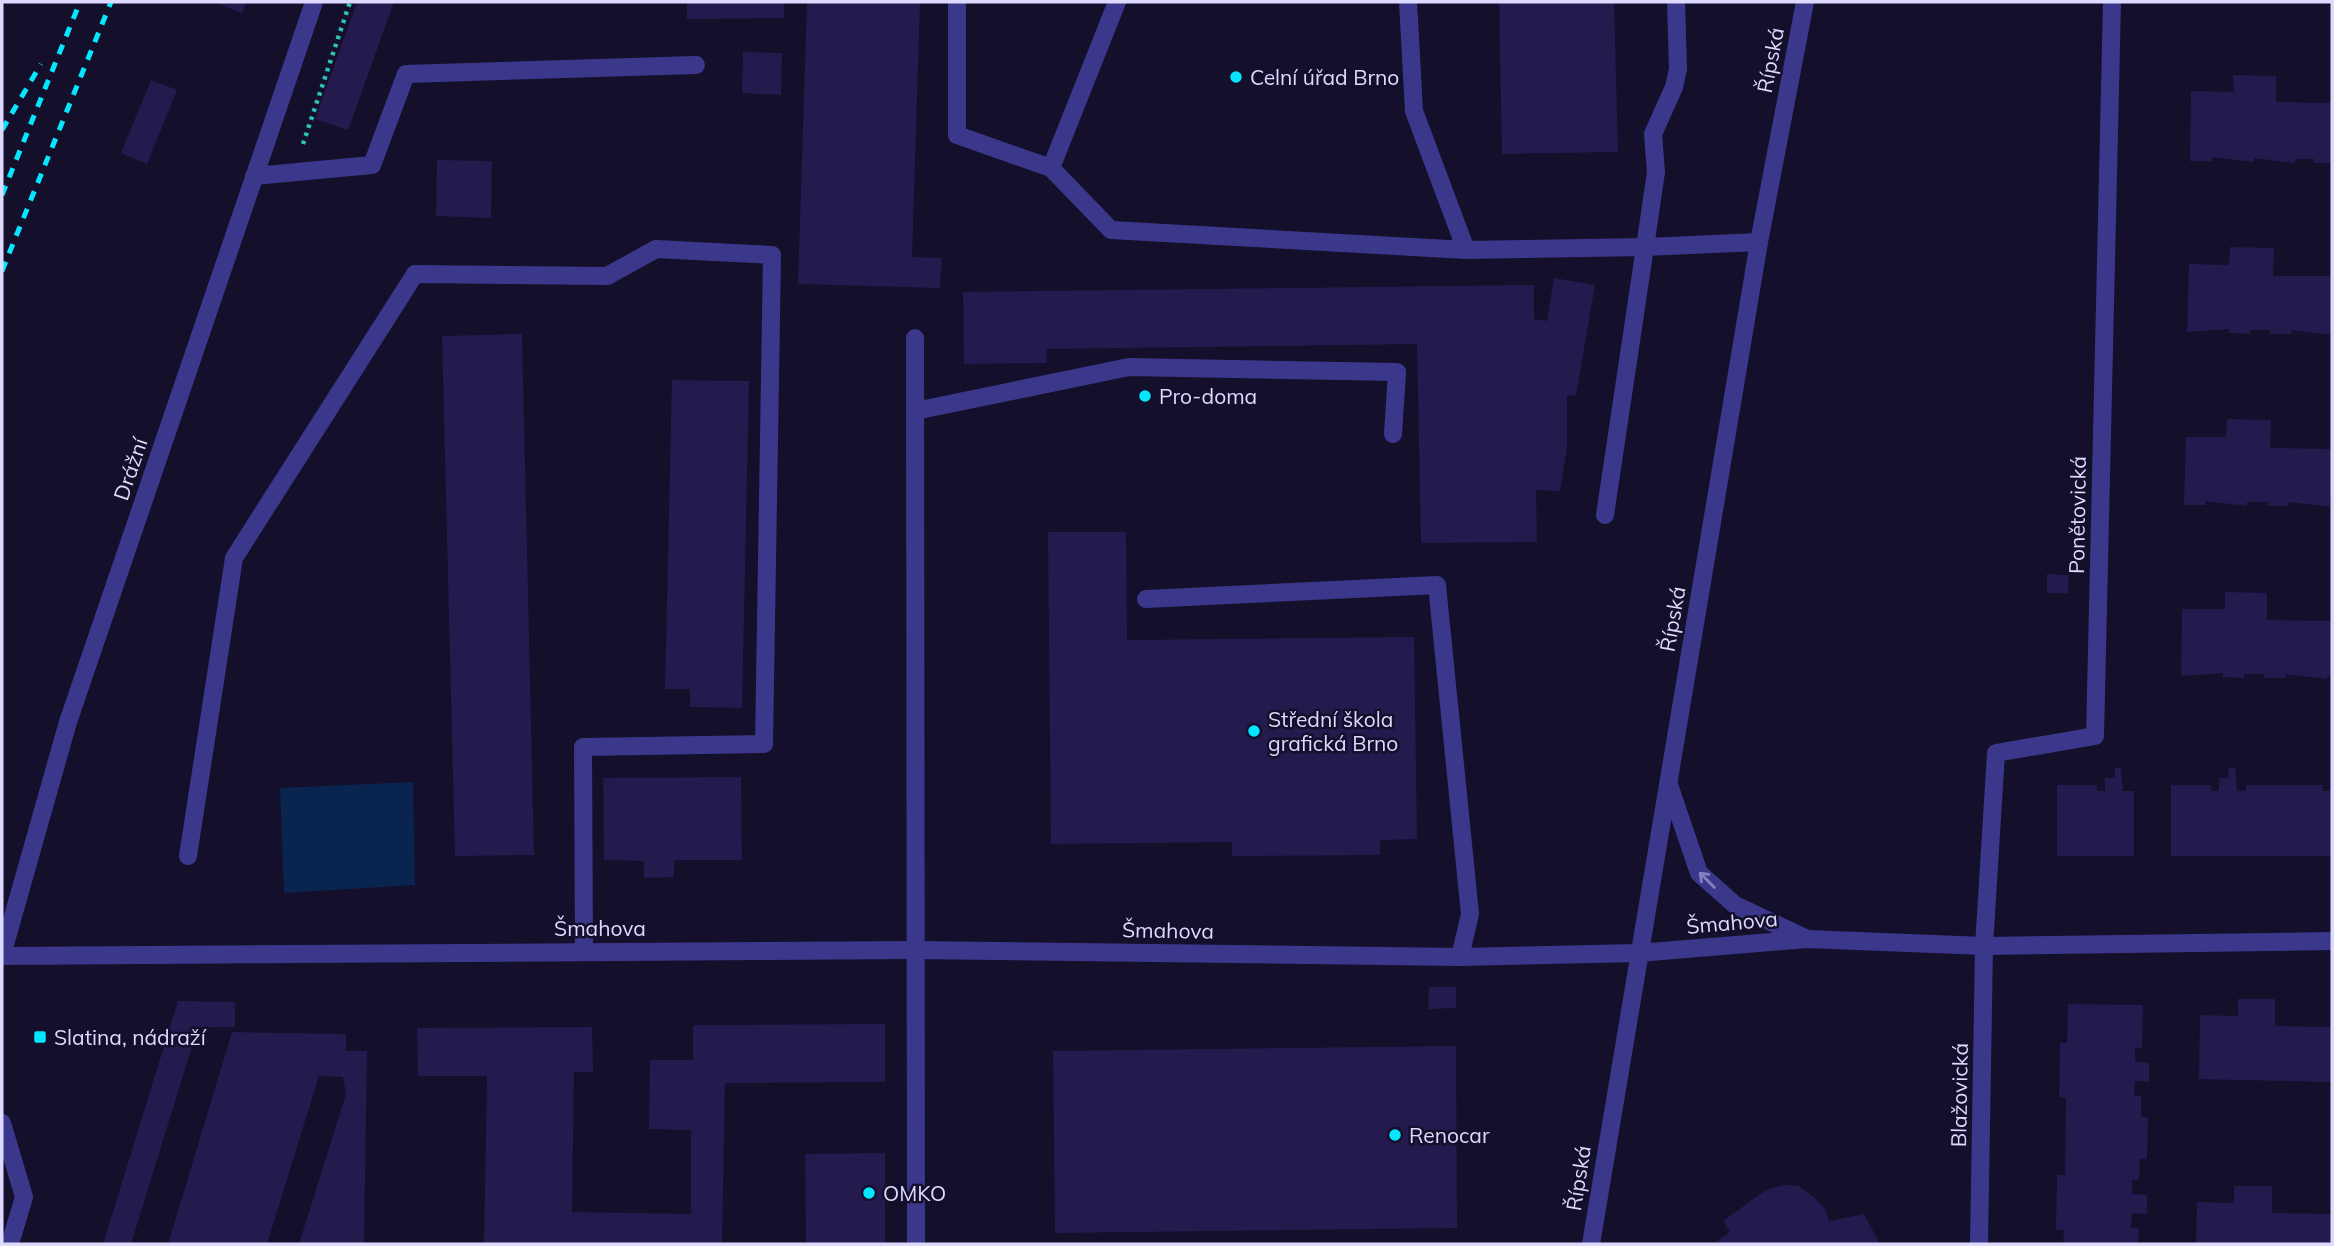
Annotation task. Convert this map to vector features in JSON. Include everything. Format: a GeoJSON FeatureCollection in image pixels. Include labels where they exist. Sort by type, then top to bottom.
{"type":"FeatureCollection","features":[{"type":"Feature","properties":{"kind":"street","name":"Drážní"},"geometry":{"type":"LineString","coordinates":[[2,956],[68,722],[314,2]]}},
{"type":"Feature","properties":{"kind":"street"},"geometry":{"type":"LineString","coordinates":[[957,2],[957,135],[1051,168],[1111,230],[1466,250],[1759,242]]}},
{"type":"Feature","properties":{"kind":"street"},"geometry":{"type":"LineString","coordinates":[[1051,168],[1117,2]]}},
{"type":"Feature","properties":{"kind":"street"},"geometry":{"type":"LineString","coordinates":[[1408,2],[1414,111],[1466,250]]}},
{"type":"Feature","properties":{"kind":"street"},"geometry":{"type":"LineString","coordinates":[[1605,515],[1656,172],[1653,134],[1675,87],[1678,69],[1676,2]]}},
{"type":"Feature","properties":{"kind":"street","name":"Řípská"},"geometry":{"type":"LineString","coordinates":[[1591,1244],[1759,242],[1805,2]]}},
{"type":"Feature","properties":{"kind":"street","name":"Ponětovická"},"geometry":{"type":"LineString","coordinates":[[1984,946],[1996,753],[2095,736],[2112,2]]}},
{"type":"Feature","properties":{"kind":"street"},"geometry":{"type":"LineString","coordinates":[[254,176],[372,165],[406,74],[696,65]]}},
{"type":"Feature","properties":{"kind":"street"},"geometry":{"type":"LineString","coordinates":[[188,856],[234,558],[415,274],[607,276],[656,249],[772,255],[764,744],[583,747],[584,951]]}},
{"type":"Feature","properties":{"kind":"street"},"geometry":{"type":"LineString","coordinates":[[915,338],[916,1244]]}},
{"type":"Feature","properties":{"kind":"street"},"geometry":{"type":"LineString","coordinates":[[915,411],[1129,367],[1397,372],[1393,434]]}},
{"type":"Feature","properties":{"kind":"street"},"geometry":{"type":"LineString","coordinates":[[1146,599],[1437,585],[1470,914],[1460,957]]}},
{"type":"Feature","properties":{"kind":"street"},"geometry":{"type":"LineString","coordinates":[[1668,781],[1699,873],[1735,905],[1807,939]]}},
{"type":"Feature","properties":{"kind":"street","name":"Šmahova"},"geometry":{"type":"LineString","coordinates":[[2,956],[914,950],[1460,957],[1638,953],[1807,939],[1984,946],[2332,941]]}},
{"type":"Feature","properties":{"kind":"street","name":"Blažovická"},"geometry":{"type":"LineString","coordinates":[[1979,1244],[1984,946]]}},
{"type":"Feature","properties":{"kind":"street"},"geometry":{"type":"LineString","coordinates":[[2,1123],[24,1197],[10,1244]]}},
{"type":"Feature","properties":{"kind":"path"},"geometry":{"type":"LineString","coordinates":[[293,172],[350,2]]}},
{"type":"Feature","properties":{"kind":"water"},"geometry":{"type":"Polygon","coordinates":[[[413,782],[415,885],[284,893],[280,788],[413,782]]]}},
{"type":"Feature","properties":{"kind":"building"},"geometry":{"type":"Polygon","coordinates":[[[213,2],[246,2],[242,13],[213,2]]]}},
{"type":"Feature","properties":{"kind":"building"},"geometry":{"type":"Polygon","coordinates":[[[357,2],[394,2],[348,130],[315,119],[357,2]]]}},
{"type":"Feature","properties":{"kind":"building"},"geometry":{"type":"Polygon","coordinates":[[[687,2],[784,2],[784,18],[687,19],[687,2]]]}},
{"type":"Feature","properties":{"kind":"building"},"geometry":{"type":"Polygon","coordinates":[[[807,2],[920,2],[912,257],[942,258],[940,288],[798,284],[807,2]]]}},
{"type":"Feature","properties":{"kind":"building"},"geometry":{"type":"Polygon","coordinates":[[[1499,2],[1614,2],[1618,152],[1502,154],[1499,2]]]}},
{"type":"Feature","properties":{"kind":"building"},"geometry":{"type":"Polygon","coordinates":[[[743,52],[782,53],[781,95],[742,93],[743,52]]]}},
{"type":"Feature","properties":{"kind":"building"},"geometry":{"type":"Polygon","coordinates":[[[2233,75],[2276,76],[2276,102],[2332,103],[2332,163],[2314,163],[2314,159],[2295,159],[2295,163],[2212,157],[2212,161],[2190,161],[2191,91],[2234,92],[2233,75]]]}},
{"type":"Feature","properties":{"kind":"building"},"geometry":{"type":"Polygon","coordinates":[[[151,80],[177,90],[147,164],[121,153],[151,80]]]}},
{"type":"Feature","properties":{"kind":"building"},"geometry":{"type":"Polygon","coordinates":[[[437,160],[492,161],[491,218],[436,216],[437,160]]]}},
{"type":"Feature","properties":{"kind":"building"},"geometry":{"type":"Polygon","coordinates":[[[2230,247],[2274,248],[2273,276],[2332,276],[2332,335],[2292,330],[2291,334],[2270,334],[2270,330],[2250,330],[2250,334],[2229,333],[2229,329],[2187,332],[2189,264],[2229,265],[2230,247]]]}},
{"type":"Feature","properties":{"kind":"building"},"geometry":{"type":"Polygon","coordinates":[[[1554,278],[1595,285],[1576,396],[1567,395],[1567,447],[1560,491],[1536,490],[1537,542],[1421,543],[1417,344],[1046,349],[1047,363],[964,364],[963,292],[1534,285],[1534,319],[1547,321],[1554,278]]]}},
{"type":"Feature","properties":{"kind":"building"},"geometry":{"type":"Polygon","coordinates":[[[522,334],[534,855],[455,856],[442,336],[522,334]]]}},
{"type":"Feature","properties":{"kind":"building"},"geometry":{"type":"Polygon","coordinates":[[[672,380],[749,381],[742,708],[690,707],[690,689],[665,689],[672,380]]]}},
{"type":"Feature","properties":{"kind":"building"},"geometry":{"type":"Polygon","coordinates":[[[2227,419],[2271,420],[2270,448],[2332,449],[2330,507],[2289,502],[2288,506],[2267,506],[2268,502],[2247,502],[2247,506],[2205,501],[2206,505],[2184,505],[2186,437],[2226,437],[2227,419]]]}},
{"type":"Feature","properties":{"kind":"building"},"geometry":{"type":"Polygon","coordinates":[[[1048,532],[1126,532],[1127,640],[1414,637],[1417,839],[1380,840],[1380,855],[1232,856],[1232,842],[1051,844],[1048,532]]]}},
{"type":"Feature","properties":{"kind":"building"},"geometry":{"type":"Polygon","coordinates":[[[2047,574],[2069,575],[2068,593],[2047,593],[2047,574]]]}},
{"type":"Feature","properties":{"kind":"building"},"geometry":{"type":"Polygon","coordinates":[[[2225,592],[2267,593],[2267,620],[2332,621],[2332,676],[2327,676],[2327,679],[2286,674],[2285,678],[2264,678],[2264,674],[2244,674],[2244,678],[2223,677],[2223,673],[2181,676],[2182,609],[2225,609],[2225,592]]]}},
{"type":"Feature","properties":{"kind":"building"},"geometry":{"type":"Polygon","coordinates":[[[2115,768],[2121,768],[2123,791],[2134,791],[2134,856],[2057,856],[2057,785],[2097,785],[2097,791],[2105,791],[2105,778],[2115,778],[2115,768]]]}},
{"type":"Feature","properties":{"kind":"building"},"geometry":{"type":"Polygon","coordinates":[[[2229,768],[2235,768],[2237,791],[2246,791],[2246,785],[2323,785],[2322,791],[2332,791],[2332,856],[2171,856],[2171,785],[2211,785],[2211,791],[2219,791],[2219,778],[2228,778],[2229,768]]]}},
{"type":"Feature","properties":{"kind":"building"},"geometry":{"type":"Polygon","coordinates":[[[741,777],[742,860],[674,860],[674,877],[644,878],[644,861],[604,860],[603,778],[741,777]]]}},
{"type":"Feature","properties":{"kind":"building"},"geometry":{"type":"Polygon","coordinates":[[[1429,987],[1456,987],[1456,1008],[1428,1009],[1429,987]]]}},
{"type":"Feature","properties":{"kind":"building"},"geometry":{"type":"Polygon","coordinates":[[[2238,999],[2275,999],[2275,1026],[2332,1027],[2332,1082],[2199,1079],[2200,1015],[2238,1016],[2238,999]]]}},
{"type":"Feature","properties":{"kind":"building"},"geometry":{"type":"Polygon","coordinates":[[[178,1001],[235,1002],[235,1027],[198,1027],[131,1244],[103,1244],[178,1001]]]}},
{"type":"Feature","properties":{"kind":"building"},"geometry":{"type":"Polygon","coordinates":[[[2068,1004],[2143,1005],[2142,1048],[2135,1048],[2135,1062],[2149,1063],[2149,1082],[2135,1081],[2134,1096],[2141,1096],[2141,1117],[2148,1117],[2147,1159],[2140,1159],[2139,1180],[2132,1180],[2132,1194],[2147,1195],[2147,1214],[2132,1213],[2131,1228],[2139,1228],[2138,1244],[2063,1244],[2064,1230],[2056,1230],[2057,1175],[2065,1175],[2066,1098],[2059,1097],[2060,1043],[2067,1043],[2068,1004]]]}},
{"type":"Feature","properties":{"kind":"building"},"geometry":{"type":"Polygon","coordinates":[[[885,1024],[885,1082],[725,1083],[722,1244],[484,1244],[487,1076],[418,1076],[417,1028],[592,1027],[593,1072],[574,1072],[572,1212],[691,1214],[691,1130],[649,1129],[650,1060],[693,1060],[693,1026],[699,1025],[885,1024]]]}},
{"type":"Feature","properties":{"kind":"building"},"geometry":{"type":"Polygon","coordinates":[[[232,1032],[346,1034],[346,1051],[367,1051],[364,1244],[299,1244],[346,1094],[343,1077],[319,1076],[267,1244],[168,1244],[232,1032]]]}},
{"type":"Feature","properties":{"kind":"building"},"geometry":{"type":"Polygon","coordinates":[[[1456,1046],[1457,1228],[1055,1233],[1053,1051],[1456,1046]]]}},
{"type":"Feature","properties":{"kind":"building"},"geometry":{"type":"Polygon","coordinates":[[[885,1153],[885,1244],[806,1244],[805,1154],[885,1153]]]}},
{"type":"Feature","properties":{"kind":"building"},"geometry":{"type":"Polygon","coordinates":[[[1784,1185],[1799,1186],[1814,1197],[1825,1209],[1829,1221],[1864,1214],[1880,1244],[1713,1244],[1730,1232],[1723,1221],[1766,1190],[1784,1185]]]}},
{"type":"Feature","properties":{"kind":"building"},"geometry":{"type":"Polygon","coordinates":[[[2234,1186],[2272,1186],[2272,1213],[2332,1214],[2332,1244],[2196,1244],[2197,1202],[2234,1203],[2234,1186]]]}},
{"type":"Feature","properties":{"kind":"railway"},"geometry":{"type":"LineString","coordinates":[[2,195],[80,2]]}},
{"type":"Feature","properties":{"kind":"railway"},"geometry":{"type":"LineString","coordinates":[[2,271],[111,2]]}},
{"type":"Feature","properties":{"kind":"railway"},"geometry":{"type":"LineString","coordinates":[[2,130],[41,64]]}},
{"type":"Feature","properties":{"kind":"place","name":"Celní úřad Brno"},"geometry":{"type":"Point","coordinates":[1236,77]}},
{"type":"Feature","properties":{"kind":"place","name":"Pro-doma"},"geometry":{"type":"Point","coordinates":[1145,396]}},
{"type":"Feature","properties":{"kind":"place","name":"Střední škola grafická Brno"},"geometry":{"type":"Point","coordinates":[1254,731]}},
{"type":"Feature","properties":{"kind":"place","name":"Slatina, nádraží"},"geometry":{"type":"Point","coordinates":[40,1037]}},
{"type":"Feature","properties":{"kind":"place","name":"Renocar"},"geometry":{"type":"Point","coordinates":[1395,1135]}},
{"type":"Feature","properties":{"kind":"place","name":"OMKO"},"geometry":{"type":"Point","coordinates":[869,1193]}}]}
